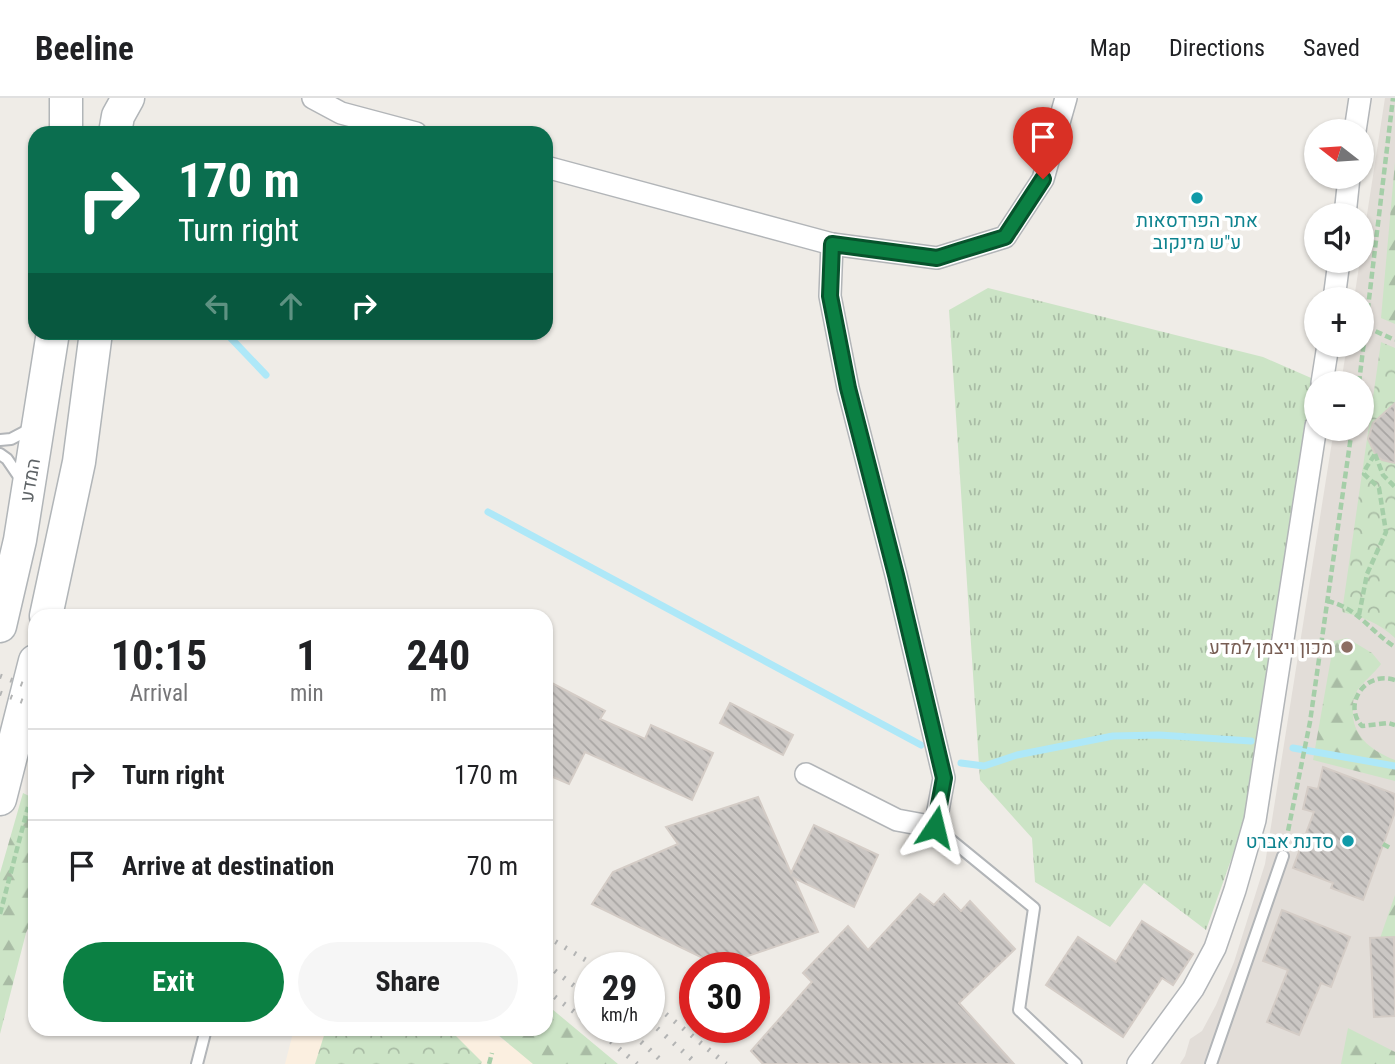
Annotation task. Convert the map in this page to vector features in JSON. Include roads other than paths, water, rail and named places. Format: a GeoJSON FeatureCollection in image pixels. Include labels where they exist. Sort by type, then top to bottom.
{"type":"FeatureCollection","features":[{"type":"Feature","properties":{"kind":"main road"},"geometry":{"type":"LineString","coordinates":[[66,98],[66,126]]}},
{"type":"Feature","properties":{"kind":"main road"},"geometry":{"type":"LineString","coordinates":[[110,98],[112,126]]}},
{"type":"Feature","properties":{"kind":"main road"},"geometry":{"type":"LineString","coordinates":[[114,126],[128,98]]}},
{"type":"Feature","properties":{"kind":"main road","name":"המדע"},"geometry":{"type":"LineString","coordinates":[[0,626],[29,491],[52,340]]}},
{"type":"Feature","properties":{"kind":"main road"},"geometry":{"type":"LineString","coordinates":[[48,609],[79,462],[95,340]]}},
{"type":"Feature","properties":{"kind":"main road"},"geometry":{"type":"LineString","coordinates":[[15,800],[28,710]]}},
{"type":"Feature","properties":{"kind":"street"},"geometry":{"type":"LineString","coordinates":[[313,98],[341,113],[390,126]]}},
{"type":"Feature","properties":{"kind":"street"},"geometry":{"type":"LineString","coordinates":[[553,169],[832,244],[937,258],[1005,237],[1043,179],[1066,98]]}},
{"type":"Feature","properties":{"kind":"street"},"geometry":{"type":"LineString","coordinates":[[1357,119],[1360,98]]}},
{"type":"Feature","properties":{"kind":"street"},"geometry":{"type":"LineString","coordinates":[[806,774],[897,820],[935,827],[944,778],[848,388],[830,296],[832,244]]}},
{"type":"Feature","properties":{"kind":"street"},"geometry":{"type":"LineString","coordinates":[[1138,1064],[1193,989],[1215,948],[1238,878],[1257,808],[1314,441]]}},
{"type":"Feature","properties":{"kind":"lane"},"geometry":{"type":"LineString","coordinates":[[0,440],[25,433],[40,422]]}},
{"type":"Feature","properties":{"kind":"lane"},"geometry":{"type":"LineString","coordinates":[[0,454],[7,459],[29,491]]}},
{"type":"Feature","properties":{"kind":"lane"},"geometry":{"type":"LineString","coordinates":[[935,827],[1034,908],[1019,1010],[1076,1064]]}},
{"type":"Feature","properties":{"kind":"lane"},"geometry":{"type":"LineString","coordinates":[[1212,1064],[1283,856]]}},
{"type":"Feature","properties":{"kind":"lane"},"geometry":{"type":"LineString","coordinates":[[197,1064],[204,1036]]}},
{"type":"Feature","properties":{"kind":"waterway"},"geometry":{"type":"LineString","coordinates":[[233,340],[266,375]]}},
{"type":"Feature","properties":{"kind":"waterway"},"geometry":{"type":"LineString","coordinates":[[488,512],[921,745]]}},
{"type":"Feature","properties":{"kind":"waterway"},"geometry":{"type":"LineString","coordinates":[[961,763],[984,766],[1017,755],[1113,736],[1159,735],[1251,741]]}},
{"type":"Feature","properties":{"kind":"waterway"},"geometry":{"type":"LineString","coordinates":[[1293,748],[1395,766]]}},
{"type":"Feature","properties":{"kind":"railway"},"geometry":{"type":"LineString","coordinates":[[0,676],[28,686]]}},
{"type":"Feature","properties":{"kind":"railway"},"geometry":{"type":"LineString","coordinates":[[0,693],[28,703]]}},
{"type":"Feature","properties":{"kind":"railway"},"geometry":{"type":"LineString","coordinates":[[553,940],[574,953]]}},
{"type":"Feature","properties":{"kind":"railway"},"geometry":{"type":"LineString","coordinates":[[553,969],[574,986]]}},
{"type":"Feature","properties":{"kind":"railway"},"geometry":{"type":"LineString","coordinates":[[553,995],[574,1012]]}},
{"type":"Feature","properties":{"kind":"railway"},"geometry":{"type":"LineString","coordinates":[[665,1013],[726,1064]]}},
{"type":"Feature","properties":{"kind":"railway"},"geometry":{"type":"LineString","coordinates":[[665,1035],[697,1064]]}},
{"type":"Feature","properties":{"kind":"railway"},"geometry":{"type":"LineString","coordinates":[[613,1043],[637,1064]]}},
{"type":"Feature","properties":{"kind":"railway"},"geometry":{"type":"LineString","coordinates":[[642,1043],[665,1064]]}},
{"type":"Feature","properties":{"kind":"place","name":"אתר הפרדסאות ע\"ש מינקוב"},"geometry":{"type":"Point","coordinates":[1197,198]}},
{"type":"Feature","properties":{"kind":"place","name":"מכון ויצמן למדע"},"geometry":{"type":"Point","coordinates":[1347,647]}},
{"type":"Feature","properties":{"kind":"place","name":"סדנת אברט"},"geometry":{"type":"Point","coordinates":[1348,841]}}]}
